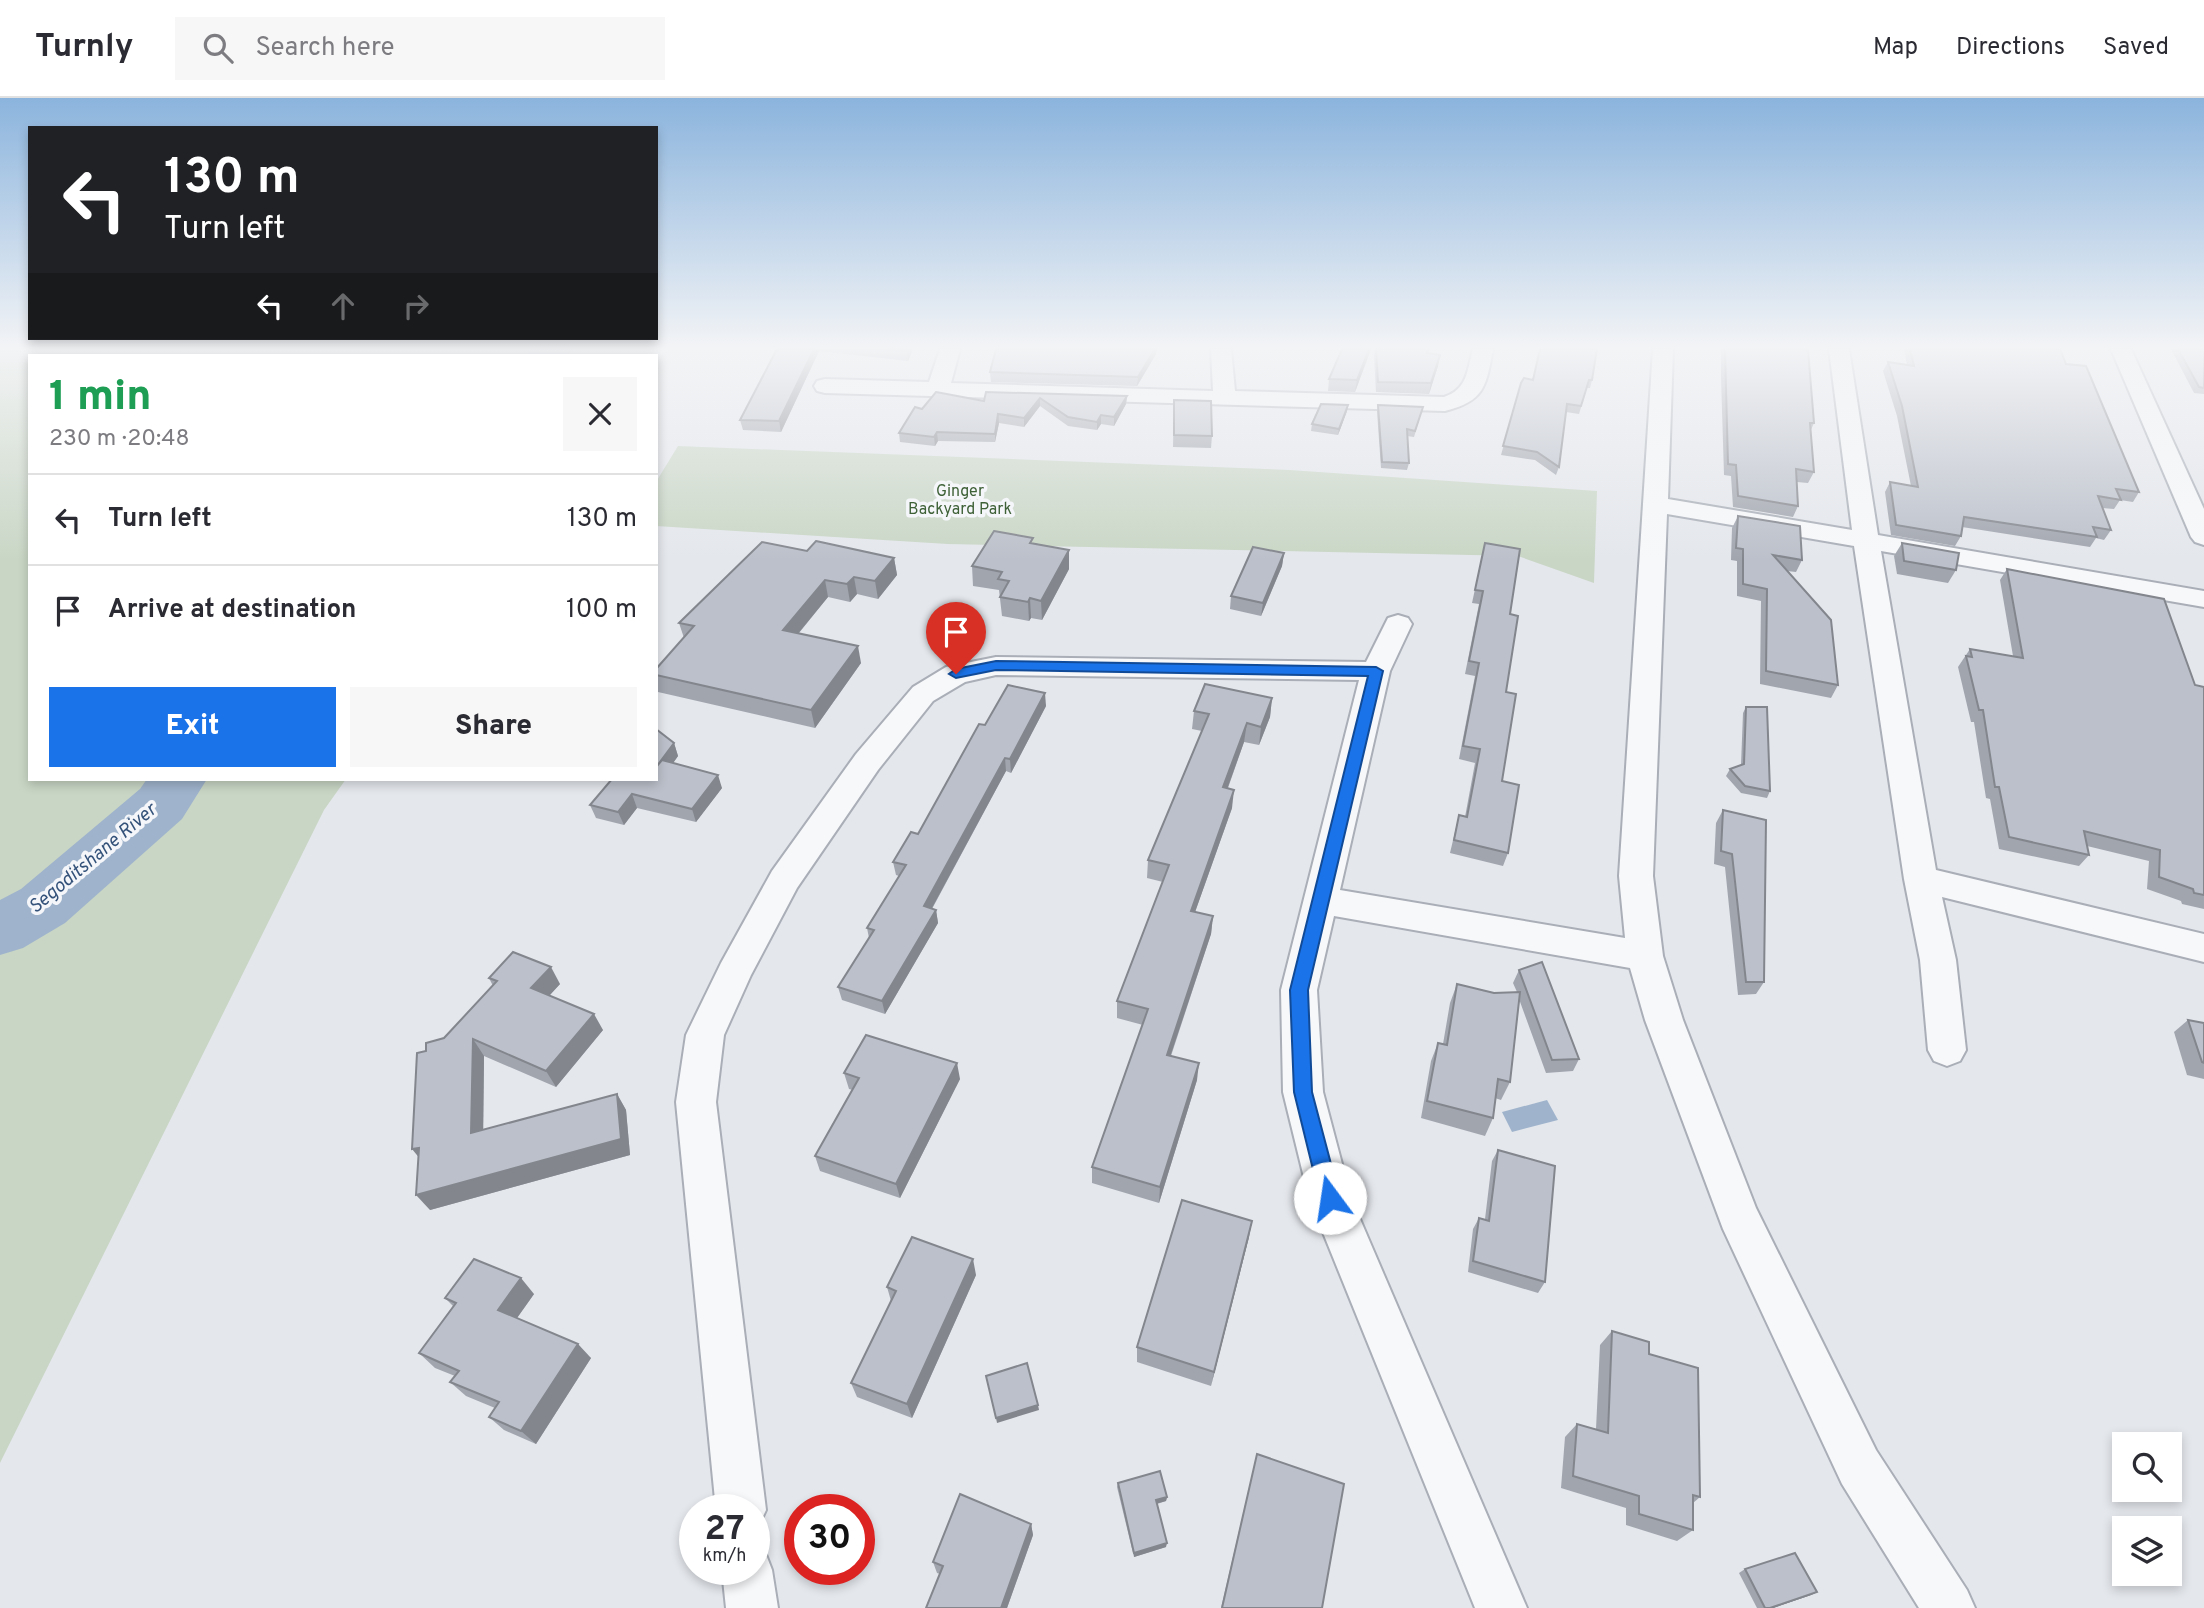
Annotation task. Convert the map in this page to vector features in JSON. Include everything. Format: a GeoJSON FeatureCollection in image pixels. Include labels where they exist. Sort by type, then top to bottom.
{"type":"FeatureCollection","features":[{"type":"Feature","properties":{"kind":"street"},"geometry":{"type":"LineString","coordinates":[[1659,419],[1636,876],[1645,956],[1664,1020],[1738,1215],[1859,1467],[1949,1608]]}},
{"type":"Feature","properties":{"kind":"street"},"geometry":{"type":"LineString","coordinates":[[1849,419],[1921,879],[1938,961],[1947,1050]]}},
{"type":"Feature","properties":{"kind":"street"},"geometry":{"type":"LineString","coordinates":[[2152,419],[2204,537]]}},
{"type":"Feature","properties":{"kind":"street"},"geometry":{"type":"LineString","coordinates":[[1654,504],[2204,599]]}},
{"type":"Feature","properties":{"kind":"street"},"geometry":{"type":"LineString","coordinates":[[1398,624],[1376,671],[1299,990],[1303,1092],[1330,1198],[1501,1608]]}},
{"type":"Feature","properties":{"kind":"street"},"geometry":{"type":"LineString","coordinates":[[739,1494],[696,1102],[705,1035],[734,973],[784,880],[883,742],[923,694],[956,674],[996,666],[1376,671]]}},
{"type":"Feature","properties":{"kind":"street"},"geometry":{"type":"LineString","coordinates":[[1921,879],[2204,948]]}},
{"type":"Feature","properties":{"kind":"street"},"geometry":{"type":"LineString","coordinates":[[1321,900],[1645,956]]}},
{"type":"Feature","properties":{"kind":"street"},"geometry":{"type":"LineString","coordinates":[[749,1585],[751,1608]]}},
{"type":"Feature","properties":{"kind":"green space"},"geometry":{"type":"Polygon","coordinates":[[[0,419],[28,419],[28,781],[345,781],[324,810],[0,1463],[0,419]]]}},
{"type":"Feature","properties":{"kind":"green space","name":"Ginger Backyard Park"},"geometry":{"type":"Polygon","coordinates":[[[678,446],[1289,470],[1597,491],[1594,583],[1518,556],[948,544],[658,526],[658,479],[678,446]]]}},
{"type":"Feature","properties":{"kind":"water"},"geometry":{"type":"Polygon","coordinates":[[[1547,1100],[1558,1120],[1512,1132],[1502,1112],[1547,1100]]]}},
{"type":"Feature","properties":{"kind":"building"},"geometry":{"type":"Polygon","coordinates":[[[740,419],[780,419],[779,421],[740,419]]]}},
{"type":"Feature","properties":{"kind":"building"},"geometry":{"type":"Polygon","coordinates":[[[907,419],[997,419],[995,434],[937,432],[934,437],[899,433],[907,419]]]}},
{"type":"Feature","properties":{"kind":"building"},"geometry":{"type":"Polygon","coordinates":[[[1174,419],[1212,419],[1212,436],[1174,435],[1174,419]]]}},
{"type":"Feature","properties":{"kind":"building"},"geometry":{"type":"Polygon","coordinates":[[[1314,419],[1343,419],[1339,429],[1312,424],[1314,419]]]}},
{"type":"Feature","properties":{"kind":"building"},"geometry":{"type":"Polygon","coordinates":[[[1379,419],[1419,419],[1415,431],[1407,429],[1409,463],[1382,462],[1379,419]]]}},
{"type":"Feature","properties":{"kind":"building"},"geometry":{"type":"Polygon","coordinates":[[[1511,419],[1565,419],[1559,467],[1537,452],[1503,446],[1511,419]]]}},
{"type":"Feature","properties":{"kind":"building"},"geometry":{"type":"Polygon","coordinates":[[[1727,419],[1814,419],[1814,423],[1810,423],[1814,472],[1796,469],[1798,506],[1738,496],[1736,465],[1728,464],[1727,419]]]}},
{"type":"Feature","properties":{"kind":"building"},"geometry":{"type":"Polygon","coordinates":[[[1905,419],[2108,419],[2139,492],[2116,489],[2121,500],[2098,496],[2111,530],[2093,527],[2097,537],[1964,517],[1961,536],[1896,525],[1890,482],[1918,487],[1905,419]]]}},
{"type":"Feature","properties":{"kind":"building"},"geometry":{"type":"Polygon","coordinates":[[[1738,516],[1800,526],[1802,560],[1773,555],[1831,620],[1838,685],[1766,671],[1767,589],[1743,584],[1743,549],[1736,548],[1738,516]]]}},
{"type":"Feature","properties":{"kind":"building"},"geometry":{"type":"Polygon","coordinates":[[[994,531],[1033,538],[1030,543],[1069,550],[1041,601],[1030,598],[1028,602],[1000,597],[1009,581],[998,579],[1002,572],[972,566],[994,531]]]}},
{"type":"Feature","properties":{"kind":"building"},"geometry":{"type":"Polygon","coordinates":[[[816,541],[894,558],[875,581],[854,577],[847,584],[825,580],[783,630],[858,646],[811,710],[658,675],[658,667],[694,626],[679,623],[762,542],[807,551],[816,541]]]}},
{"type":"Feature","properties":{"kind":"building"},"geometry":{"type":"Polygon","coordinates":[[[1485,543],[1520,549],[1510,614],[1518,616],[1506,692],[1516,694],[1502,781],[1519,785],[1508,853],[1454,840],[1459,815],[1467,817],[1480,749],[1463,746],[1479,663],[1469,661],[1483,591],[1475,590],[1485,543]]]}},
{"type":"Feature","properties":{"kind":"building"},"geometry":{"type":"Polygon","coordinates":[[[1902,543],[1959,553],[1956,570],[1904,561],[1902,543]]]}},
{"type":"Feature","properties":{"kind":"building"},"geometry":{"type":"Polygon","coordinates":[[[1253,547],[1284,553],[1263,603],[1231,596],[1253,547]]]}},
{"type":"Feature","properties":{"kind":"building"},"geometry":{"type":"Polygon","coordinates":[[[2007,569],[2164,599],[2195,685],[2204,687],[2204,895],[2159,877],[2160,850],[2084,831],[2089,855],[2009,837],[1999,787],[1995,787],[1983,710],[1979,710],[1966,656],[1972,657],[1970,649],[2023,658],[2007,569]]]}},
{"type":"Feature","properties":{"kind":"building"},"geometry":{"type":"Polygon","coordinates":[[[1205,684],[1272,698],[1261,727],[1247,723],[1223,787],[1234,790],[1191,911],[1213,916],[1167,1055],[1199,1063],[1160,1187],[1092,1167],[1148,1009],[1117,1001],[1169,865],[1148,860],[1209,714],[1194,711],[1205,684]]]}},
{"type":"Feature","properties":{"kind":"building"},"geometry":{"type":"Polygon","coordinates":[[[1008,685],[1045,693],[1010,759],[1005,758],[924,906],[936,910],[882,1001],[838,987],[874,930],[867,928],[906,865],[893,862],[911,832],[918,834],[979,724],[985,725],[1008,685]]]}},
{"type":"Feature","properties":{"kind":"building"},"geometry":{"type":"Polygon","coordinates":[[[1746,707],[1767,707],[1770,791],[1745,786],[1730,769],[1744,764],[1746,707]]]}},
{"type":"Feature","properties":{"kind":"building"},"geometry":{"type":"Polygon","coordinates":[[[658,731],[674,743],[658,765],[658,731]]]}},
{"type":"Feature","properties":{"kind":"building"},"geometry":{"type":"Polygon","coordinates":[[[662,760],[718,775],[692,809],[632,794],[618,812],[590,805],[610,781],[658,781],[658,765],[662,760]]]}},
{"type":"Feature","properties":{"kind":"building"},"geometry":{"type":"Polygon","coordinates":[[[1723,810],[1766,820],[1764,982],[1746,982],[1732,854],[1721,851],[1723,810]]]}},
{"type":"Feature","properties":{"kind":"building"},"geometry":{"type":"Polygon","coordinates":[[[513,952],[551,967],[531,988],[594,1014],[546,1071],[473,1039],[471,1133],[617,1094],[621,1139],[416,1195],[419,1148],[412,1149],[417,1053],[426,1051],[426,1043],[444,1038],[497,981],[489,978],[513,952]]]}},
{"type":"Feature","properties":{"kind":"building"},"geometry":{"type":"Polygon","coordinates":[[[1542,962],[1579,1059],[1552,1060],[1519,970],[1542,962]]]}},
{"type":"Feature","properties":{"kind":"building"},"geometry":{"type":"Polygon","coordinates":[[[1457,984],[1494,993],[1520,992],[1510,1082],[1498,1079],[1493,1118],[1427,1101],[1438,1043],[1447,1045],[1457,984]]]}},
{"type":"Feature","properties":{"kind":"building"},"geometry":{"type":"Polygon","coordinates":[[[2188,1020],[2204,1023],[2204,1063],[2202,1062],[2188,1020]]]}},
{"type":"Feature","properties":{"kind":"building"},"geometry":{"type":"Polygon","coordinates":[[[866,1035],[957,1063],[896,1184],[815,1156],[859,1078],[844,1073],[866,1035]]]}},
{"type":"Feature","properties":{"kind":"building"},"geometry":{"type":"Polygon","coordinates":[[[1498,1150],[1555,1166],[1545,1282],[1473,1261],[1479,1218],[1489,1221],[1498,1150]]]}},
{"type":"Feature","properties":{"kind":"building"},"geometry":{"type":"Polygon","coordinates":[[[1182,1200],[1252,1221],[1214,1372],[1137,1347],[1182,1200]]]}},
{"type":"Feature","properties":{"kind":"building"},"geometry":{"type":"Polygon","coordinates":[[[912,1237],[973,1259],[907,1404],[851,1383],[896,1291],[887,1287],[912,1237]]]}},
{"type":"Feature","properties":{"kind":"building"},"geometry":{"type":"Polygon","coordinates":[[[474,1259],[521,1278],[498,1310],[578,1344],[521,1431],[489,1417],[499,1402],[450,1382],[459,1371],[419,1353],[456,1303],[445,1298],[474,1259]]]}},
{"type":"Feature","properties":{"kind":"building"},"geometry":{"type":"Polygon","coordinates":[[[1612,1331],[1649,1342],[1649,1354],[1698,1368],[1700,1497],[1693,1495],[1693,1530],[1639,1514],[1639,1496],[1573,1476],[1577,1424],[1608,1433],[1612,1331]]]}},
{"type":"Feature","properties":{"kind":"building"},"geometry":{"type":"Polygon","coordinates":[[[1027,1363],[1038,1405],[996,1418],[986,1376],[1027,1363]]]}},
{"type":"Feature","properties":{"kind":"building"},"geometry":{"type":"Polygon","coordinates":[[[1257,1454],[1344,1484],[1322,1608],[1222,1608],[1257,1454]]]}},
{"type":"Feature","properties":{"kind":"building"},"geometry":{"type":"Polygon","coordinates":[[[1160,1471],[1167,1497],[1156,1500],[1167,1543],[1134,1553],[1118,1483],[1160,1471]]]}},
{"type":"Feature","properties":{"kind":"building"},"geometry":{"type":"Polygon","coordinates":[[[960,1494],[1031,1524],[1001,1608],[926,1608],[943,1566],[933,1562],[960,1494]]]}},
{"type":"Feature","properties":{"kind":"building"},"geometry":{"type":"Polygon","coordinates":[[[1795,1553],[1817,1592],[1765,1608],[1745,1569],[1795,1553]]]}},
{"type":"Feature","properties":{"kind":"waterway","name":"Segoditshane River"},"geometry":{"type":"LineString","coordinates":[[0,930],[43,906],[161,804],[177,781]]}},
{"type":"Feature","properties":{"kind":"route"},"geometry":{"type":"LineString","coordinates":[[956,674],[996,666],[1376,671],[1299,990],[1303,1092],[1330,1198]]}}]}
